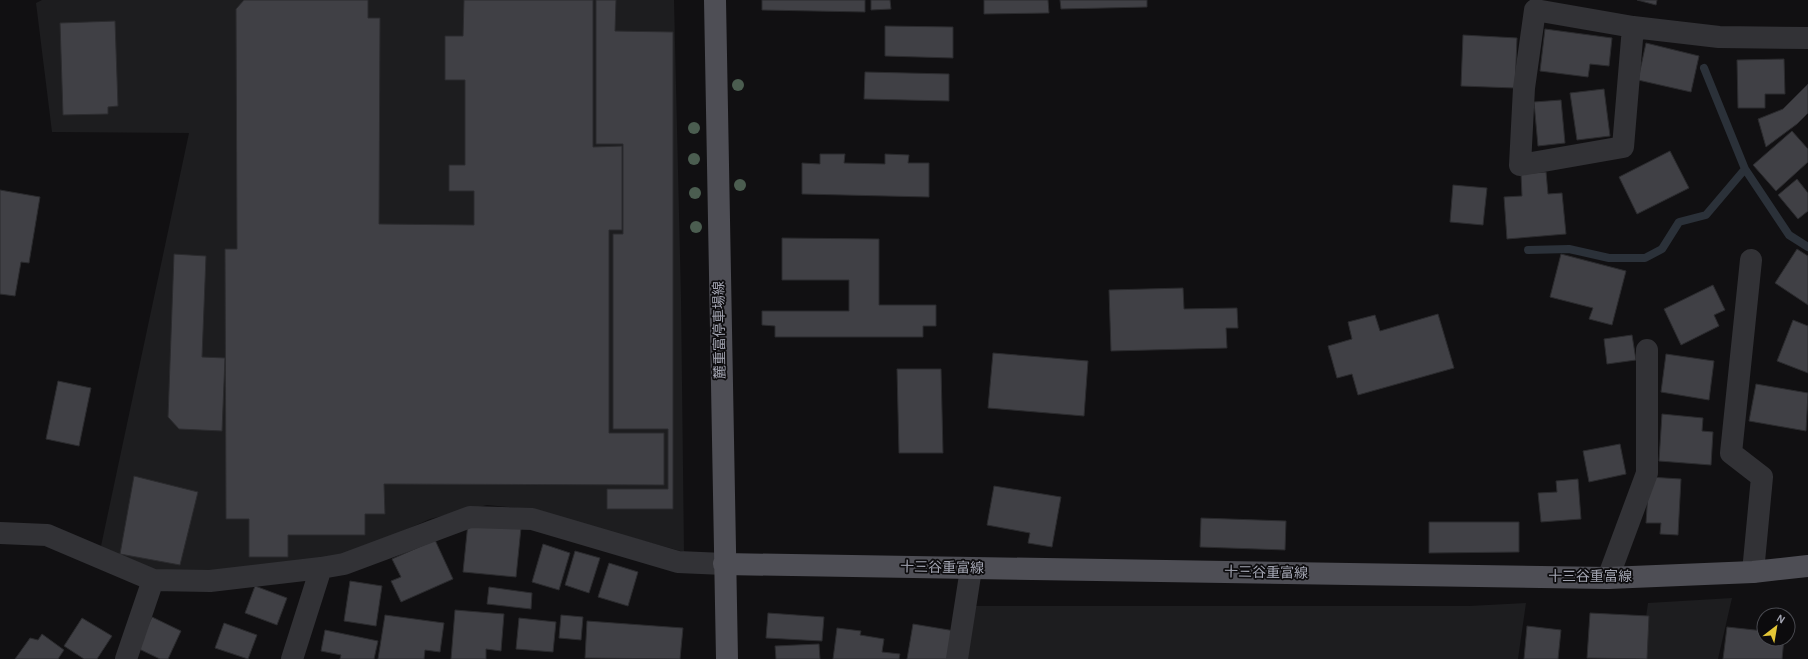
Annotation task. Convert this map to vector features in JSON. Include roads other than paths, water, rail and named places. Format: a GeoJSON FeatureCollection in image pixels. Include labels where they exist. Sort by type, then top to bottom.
{"type":"FeatureCollection","features":[{"type":"Feature","properties":{"kind":"main road","name":"麓重富停車場線"},"geometry":{"type":"LineString","coordinates":[[715,0],[724,564],[727,659]]}},
{"type":"Feature","properties":{"kind":"main road","name":"十三谷重富線"},"geometry":{"type":"LineString","coordinates":[[724,564],[1608,578],[1753,572],[1808,566]]}},
{"type":"Feature","properties":{"kind":"street"},"geometry":{"type":"LineString","coordinates":[[1633,27],[1623,147],[1520,165],[1524,88],[1535,10],[1633,27],[1719,37],[1808,38]]}},
{"type":"Feature","properties":{"kind":"street"},"geometry":{"type":"LineString","coordinates":[[1751,260],[1732,453],[1762,477],[1753,572]]}},
{"type":"Feature","properties":{"kind":"street"},"geometry":{"type":"LineString","coordinates":[[1608,578],[1647,473],[1647,350]]}},
{"type":"Feature","properties":{"kind":"street"},"geometry":{"type":"LineString","coordinates":[[0,533],[47,535],[153,580],[210,581],[344,564],[470,517],[532,519],[678,562],[724,564]]}},
{"type":"Feature","properties":{"kind":"street"},"geometry":{"type":"LineString","coordinates":[[292,659],[321,568]]}},
{"type":"Feature","properties":{"kind":"street"},"geometry":{"type":"LineString","coordinates":[[1786,568],[1808,574]]}},
{"type":"Feature","properties":{"kind":"street"},"geometry":{"type":"LineString","coordinates":[[957,659],[971,569]]}},
{"type":"Feature","properties":{"kind":"street"},"geometry":{"type":"LineString","coordinates":[[126,659],[153,580]]}},
{"type":"Feature","properties":{"kind":"waterway"},"geometry":{"type":"LineString","coordinates":[[1704,68],[1745,169]]}},
{"type":"Feature","properties":{"kind":"waterway"},"geometry":{"type":"LineString","coordinates":[[1528,250],[1569,249],[1609,258],[1645,258],[1662,249],[1679,222],[1706,215],[1745,169],[1789,235],[1808,247]]}}]}
